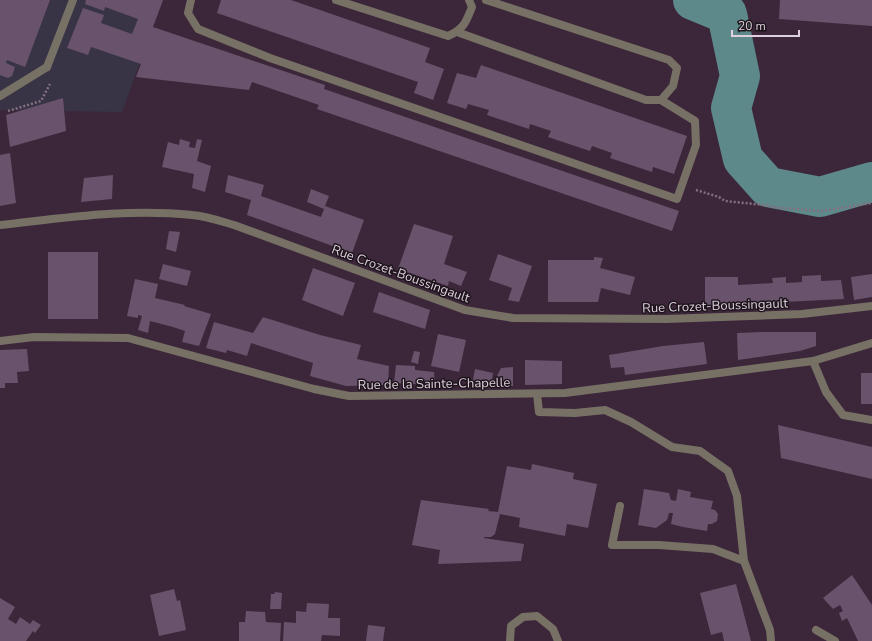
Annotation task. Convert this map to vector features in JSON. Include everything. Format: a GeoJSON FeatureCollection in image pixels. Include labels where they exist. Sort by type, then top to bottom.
{"type":"FeatureCollection","features":[{"type":"Feature","properties":{"kind":"street"},"geometry":{"type":"LineString","coordinates":[[0,96],[48,67],[73,0]]}},
{"type":"Feature","properties":{"kind":"street"},"geometry":{"type":"LineString","coordinates":[[191,0],[188,13],[198,29],[270,58],[677,199],[696,145],[695,120],[661,100],[646,100],[457,32]]}},
{"type":"Feature","properties":{"kind":"street"},"geometry":{"type":"LineString","coordinates":[[336,0],[448,36],[457,32],[465,24],[472,7],[469,0]]}},
{"type":"Feature","properties":{"kind":"street"},"geometry":{"type":"LineString","coordinates":[[486,0],[669,60],[677,68],[673,86],[661,100]]}},
{"type":"Feature","properties":{"kind":"street","name":"Rue Crozet-Boussingault"},"geometry":{"type":"LineString","coordinates":[[0,225],[145,212],[194,215],[234,224],[465,310],[513,318],[673,319],[802,314],[872,306]]}},
{"type":"Feature","properties":{"kind":"street","name":"Rue de la Sainte-Chapelle"},"geometry":{"type":"LineString","coordinates":[[0,341],[34,337],[128,338],[314,389],[349,396],[565,393],[813,361],[872,343]]}},
{"type":"Feature","properties":{"kind":"street"},"geometry":{"type":"LineString","coordinates":[[813,361],[826,392],[843,416],[872,420]]}},
{"type":"Feature","properties":{"kind":"street"},"geometry":{"type":"LineString","coordinates":[[537,394],[539,412],[605,410],[630,422],[672,447],[700,451],[728,471],[737,496],[744,560],[770,630],[771,641]]}},
{"type":"Feature","properties":{"kind":"street"},"geometry":{"type":"LineString","coordinates":[[620,506],[612,545],[659,545],[713,549],[744,560]]}},
{"type":"Feature","properties":{"kind":"street"},"geometry":{"type":"LineString","coordinates":[[510,641],[511,626],[523,617],[537,616],[552,629],[558,641]]}},
{"type":"Feature","properties":{"kind":"street"},"geometry":{"type":"LineString","coordinates":[[816,630],[835,641]]}},
{"type":"Feature","properties":{"kind":"path"},"geometry":{"type":"LineString","coordinates":[[7,111],[41,101],[51,82]]}},
{"type":"Feature","properties":{"kind":"path"},"geometry":{"type":"LineString","coordinates":[[682,185],[725,201],[822,212],[872,202]]}},
{"type":"Feature","properties":{"kind":"shaded area"},"geometry":{"type":"Polygon","coordinates":[[[0,0],[163,0],[122,112],[0,110],[0,0]]]}},
{"type":"Feature","properties":{"kind":"building"},"geometry":{"type":"Polygon","coordinates":[[[0,0],[50,0],[25,67],[7,60],[6,63],[15,67],[12,76],[8,78],[0,75],[0,0]]]}},
{"type":"Feature","properties":{"kind":"building"},"geometry":{"type":"Polygon","coordinates":[[[86,0],[163,0],[153,27],[325,85],[324,89],[679,211],[672,231],[317,109],[319,105],[252,82],[249,90],[136,77],[141,64],[91,47],[88,55],[67,48],[83,8],[104,15],[101,23],[132,34],[138,19],[105,7],[104,11],[85,4],[86,0]]]}},
{"type":"Feature","properties":{"kind":"building"},"geometry":{"type":"Polygon","coordinates":[[[221,0],[291,0],[430,48],[425,62],[444,69],[433,100],[414,93],[418,82],[217,13],[221,0]]]}},
{"type":"Feature","properties":{"kind":"building"},"geometry":{"type":"Polygon","coordinates":[[[780,0],[872,0],[872,26],[779,19],[780,0]]]}},
{"type":"Feature","properties":{"kind":"building"},"geometry":{"type":"Polygon","coordinates":[[[481,65],[687,136],[674,174],[653,167],[652,172],[610,158],[612,153],[592,146],[590,151],[548,137],[551,131],[530,124],[529,129],[487,115],[489,110],[468,104],[466,109],[447,103],[457,73],[476,78],[481,65]]]}},
{"type":"Feature","properties":{"kind":"building"},"geometry":{"type":"Polygon","coordinates":[[[63,98],[66,131],[10,147],[6,115],[63,98]]]}},
{"type":"Feature","properties":{"kind":"building"},"geometry":{"type":"Polygon","coordinates":[[[180,139],[190,142],[189,147],[195,148],[197,139],[202,140],[197,161],[211,166],[205,192],[192,188],[194,174],[162,167],[168,142],[179,145],[180,139]]]}},
{"type":"Feature","properties":{"kind":"building"},"geometry":{"type":"Polygon","coordinates":[[[10,153],[16,203],[0,206],[0,155],[10,153]]]}},
{"type":"Feature","properties":{"kind":"building"},"geometry":{"type":"Polygon","coordinates":[[[113,175],[112,199],[81,202],[84,178],[113,175]]]}},
{"type":"Feature","properties":{"kind":"building"},"geometry":{"type":"Polygon","coordinates":[[[228,175],[264,185],[261,196],[321,217],[324,209],[307,202],[311,189],[329,196],[325,206],[364,220],[352,253],[247,215],[251,200],[225,192],[228,175]]]}},
{"type":"Feature","properties":{"kind":"building"},"geometry":{"type":"Polygon","coordinates":[[[414,224],[453,236],[444,264],[467,272],[461,286],[449,281],[448,286],[398,269],[414,224]]]}},
{"type":"Feature","properties":{"kind":"building"},"geometry":{"type":"Polygon","coordinates":[[[169,231],[180,232],[176,252],[166,249],[169,231]]]}},
{"type":"Feature","properties":{"kind":"building"},"geometry":{"type":"Polygon","coordinates":[[[48,252],[98,252],[98,319],[48,319],[48,252]]]}},
{"type":"Feature","properties":{"kind":"building"},"geometry":{"type":"Polygon","coordinates":[[[498,254],[532,266],[519,302],[508,300],[512,288],[489,280],[498,254]]]}},
{"type":"Feature","properties":{"kind":"building"},"geometry":{"type":"Polygon","coordinates":[[[594,257],[603,258],[600,268],[635,277],[630,295],[601,288],[598,302],[548,302],[548,260],[594,260],[594,257]]]}},
{"type":"Feature","properties":{"kind":"building"},"geometry":{"type":"Polygon","coordinates":[[[163,264],[191,271],[187,286],[159,279],[163,264]]]}},
{"type":"Feature","properties":{"kind":"building"},"geometry":{"type":"Polygon","coordinates":[[[313,268],[355,283],[343,316],[302,300],[313,268]]]}},
{"type":"Feature","properties":{"kind":"building"},"geometry":{"type":"Polygon","coordinates":[[[872,274],[872,297],[854,300],[851,277],[872,274]]]}},
{"type":"Feature","properties":{"kind":"building"},"geometry":{"type":"Polygon","coordinates":[[[821,275],[821,281],[841,280],[844,299],[739,304],[739,306],[705,306],[705,277],[738,277],[738,285],[773,283],[772,278],[786,277],[786,283],[802,282],[802,276],[821,275]]]}},
{"type":"Feature","properties":{"kind":"building"},"geometry":{"type":"Polygon","coordinates":[[[135,279],[158,284],[155,298],[185,305],[184,306],[211,314],[199,346],[182,342],[185,331],[173,327],[150,321],[148,333],[138,330],[142,316],[138,315],[138,318],[127,316],[135,279]]]}},
{"type":"Feature","properties":{"kind":"building"},"geometry":{"type":"Polygon","coordinates":[[[379,292],[430,310],[425,329],[373,312],[379,292]]]}},
{"type":"Feature","properties":{"kind":"building"},"geometry":{"type":"Polygon","coordinates":[[[263,317],[320,335],[361,345],[357,359],[389,366],[388,385],[346,386],[310,376],[313,363],[251,343],[247,356],[227,350],[226,353],[206,348],[214,322],[253,333],[263,317]]]}},
{"type":"Feature","properties":{"kind":"building"},"geometry":{"type":"Polygon","coordinates":[[[816,332],[816,346],[800,351],[738,360],[737,333],[816,332]]]}},
{"type":"Feature","properties":{"kind":"building"},"geometry":{"type":"Polygon","coordinates":[[[438,334],[466,340],[459,372],[431,366],[438,334]]]}},
{"type":"Feature","properties":{"kind":"building"},"geometry":{"type":"Polygon","coordinates":[[[704,342],[707,364],[625,375],[624,367],[611,368],[609,355],[663,346],[704,342]]]}},
{"type":"Feature","properties":{"kind":"building"},"geometry":{"type":"Polygon","coordinates":[[[27,349],[29,371],[17,372],[18,383],[5,383],[5,388],[0,388],[0,350],[27,349]]]}},
{"type":"Feature","properties":{"kind":"building"},"geometry":{"type":"Polygon","coordinates":[[[414,351],[420,352],[418,364],[411,362],[414,351]]]}},
{"type":"Feature","properties":{"kind":"building"},"geometry":{"type":"Polygon","coordinates":[[[525,360],[562,361],[562,384],[525,385],[525,360]]]}},
{"type":"Feature","properties":{"kind":"building"},"geometry":{"type":"Polygon","coordinates":[[[396,365],[415,366],[415,370],[434,372],[435,385],[394,383],[396,365]]]}},
{"type":"Feature","properties":{"kind":"building"},"geometry":{"type":"Polygon","coordinates":[[[513,367],[513,386],[472,386],[475,369],[493,373],[492,379],[495,380],[501,368],[513,367]]]}},
{"type":"Feature","properties":{"kind":"building"},"geometry":{"type":"Polygon","coordinates":[[[861,373],[872,373],[872,404],[861,404],[861,373]]]}},
{"type":"Feature","properties":{"kind":"building"},"geometry":{"type":"Polygon","coordinates":[[[778,425],[872,447],[872,479],[781,458],[778,425]]]}},
{"type":"Feature","properties":{"kind":"building"},"geometry":{"type":"Polygon","coordinates":[[[532,464],[574,473],[573,479],[597,484],[588,528],[567,524],[565,536],[519,527],[520,518],[500,514],[495,534],[491,537],[484,538],[524,544],[521,561],[438,564],[440,550],[412,545],[421,500],[489,509],[488,511],[498,512],[507,466],[531,470],[532,464]]]}},
{"type":"Feature","properties":{"kind":"building"},"geometry":{"type":"Polygon","coordinates":[[[644,489],[669,493],[671,500],[676,501],[678,489],[691,492],[690,497],[713,501],[711,509],[715,510],[718,514],[717,521],[712,524],[708,524],[707,531],[683,527],[671,524],[673,513],[669,513],[667,520],[656,528],[638,525],[644,489]]]}},
{"type":"Feature","properties":{"kind":"building"},"geometry":{"type":"Polygon","coordinates":[[[852,575],[872,605],[872,641],[858,641],[847,618],[842,621],[839,613],[843,611],[840,605],[833,609],[823,598],[852,575]]]}},
{"type":"Feature","properties":{"kind":"building"},"geometry":{"type":"Polygon","coordinates":[[[736,584],[751,641],[724,641],[722,632],[711,635],[700,593],[736,584]]]}},
{"type":"Feature","properties":{"kind":"building"},"geometry":{"type":"Polygon","coordinates":[[[174,589],[177,601],[180,600],[186,630],[159,636],[150,595],[174,589]]]}},
{"type":"Feature","properties":{"kind":"building"},"geometry":{"type":"Polygon","coordinates":[[[275,592],[282,593],[281,609],[270,609],[271,594],[274,594],[275,592]]]}},
{"type":"Feature","properties":{"kind":"building"},"geometry":{"type":"Polygon","coordinates":[[[0,598],[15,607],[8,619],[16,624],[20,617],[30,624],[33,620],[41,625],[35,633],[33,631],[26,641],[0,641],[0,598]]]}},
{"type":"Feature","properties":{"kind":"building"},"geometry":{"type":"Polygon","coordinates":[[[307,603],[329,604],[328,618],[340,618],[340,636],[322,635],[321,641],[283,641],[284,622],[296,623],[296,611],[306,612],[307,603]]]}},
{"type":"Feature","properties":{"kind":"building"},"geometry":{"type":"Polygon","coordinates":[[[246,611],[265,612],[266,622],[281,623],[280,641],[239,641],[239,622],[245,622],[246,611]]]}},
{"type":"Feature","properties":{"kind":"building"},"geometry":{"type":"Polygon","coordinates":[[[368,625],[385,627],[383,641],[366,641],[368,625]]]}},
{"type":"Feature","properties":{"kind":"waterway"},"geometry":{"type":"LineString","coordinates":[[693,0],[727,14],[740,76],[731,108],[743,159],[768,187],[820,197],[872,182]]}}]}
